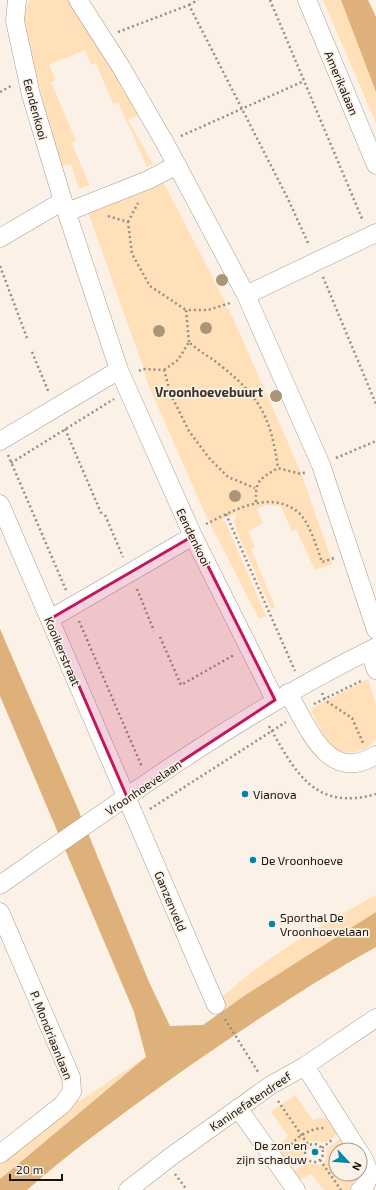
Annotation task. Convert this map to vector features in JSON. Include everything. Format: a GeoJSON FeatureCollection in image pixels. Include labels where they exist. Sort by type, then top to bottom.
{"type":"FeatureCollection","features":[{"type":"Feature","properties":{"kind":"street"},"geometry":{"type":"LineString","coordinates":[[78,0],[104,40],[165,143],[246,295],[321,465],[376,630]]}},
{"type":"Feature","properties":{"kind":"street","name":"Amerikalaan"},"geometry":{"type":"LineString","coordinates":[[308,0],[376,165]]}},
{"type":"Feature","properties":{"kind":"street"},"geometry":{"type":"LineString","coordinates":[[0,13],[17,3]]}},
{"type":"Feature","properties":{"kind":"street","name":"Eendenkooi"},"geometry":{"type":"LineString","coordinates":[[17,3],[14,21],[31,95],[71,206],[123,379],[192,534],[245,640],[295,690]]}},
{"type":"Feature","properties":{"kind":"street"},"geometry":{"type":"LineString","coordinates":[[0,238],[71,206],[148,180],[177,165]]}},
{"type":"Feature","properties":{"kind":"street"},"geometry":{"type":"LineString","coordinates":[[246,295],[373,234]]}},
{"type":"Feature","properties":{"kind":"street"},"geometry":{"type":"LineString","coordinates":[[0,441],[56,408],[123,379]]}},
{"type":"Feature","properties":{"kind":"street","name":"Kooikerstraat"},"geometry":{"type":"LineString","coordinates":[[0,504],[127,797]]}},
{"type":"Feature","properties":{"kind":"street"},"geometry":{"type":"LineString","coordinates":[[50,619],[192,534]]}},
{"type":"Feature","properties":{"kind":"street","name":"Vroonhoevelaan"},"geometry":{"type":"LineString","coordinates":[[0,885],[94,819],[260,710],[372,649],[373,673]]}},
{"type":"Feature","properties":{"kind":"street"},"geometry":{"type":"LineString","coordinates":[[295,690],[300,713],[326,755],[337,761],[352,764],[373,757]]}},
{"type":"Feature","properties":{"kind":"street","name":"Ganzenveld"},"geometry":{"type":"LineString","coordinates":[[127,797],[216,1005]]}},
{"type":"Feature","properties":{"kind":"street","name":"P. Mondriaanlaan"},"geometry":{"type":"LineString","coordinates":[[0,912],[70,1077],[72,1092],[62,1105],[0,1154]]}},
{"type":"Feature","properties":{"kind":"street","name":"Kaninefatendreef"},"geometry":{"type":"LineString","coordinates":[[128,1190],[268,1087],[304,1066],[376,1018]]}},
{"type":"Feature","properties":{"kind":"street"},"geometry":{"type":"LineString","coordinates":[[304,1066],[353,1142]]}},
{"type":"Feature","properties":{"kind":"street"},"geometry":{"type":"LineString","coordinates":[[238,1108],[296,1190]]}},
{"type":"Feature","properties":{"kind":"path"},"geometry":{"type":"LineString","coordinates":[[104,40],[125,29],[189,5],[198,0]]}},
{"type":"Feature","properties":{"kind":"path"},"geometry":{"type":"LineString","coordinates":[[270,0],[304,81],[373,234]]}},
{"type":"Feature","properties":{"kind":"path"},"geometry":{"type":"LineString","coordinates":[[189,5],[288,199],[317,262],[376,404]]}},
{"type":"Feature","properties":{"kind":"path"},"geometry":{"type":"LineString","coordinates":[[165,143],[304,81]]}},
{"type":"Feature","properties":{"kind":"path"},"geometry":{"type":"LineString","coordinates":[[71,206],[104,214],[128,222],[132,254],[150,286],[186,310],[208,310],[227,304],[246,295]]}},
{"type":"Feature","properties":{"kind":"path"},"geometry":{"type":"LineString","coordinates":[[0,266],[27,338]]}},
{"type":"Feature","properties":{"kind":"path"},"geometry":{"type":"LineString","coordinates":[[11,463],[65,429],[123,379],[143,369],[164,370],[178,360],[189,342],[186,310]]}},
{"type":"Feature","properties":{"kind":"path"},"geometry":{"type":"LineString","coordinates":[[189,342],[200,352],[238,379],[253,396],[266,418],[273,436],[278,468]]}},
{"type":"Feature","properties":{"kind":"path"},"geometry":{"type":"LineString","coordinates":[[32,352],[56,408]]}},
{"type":"Feature","properties":{"kind":"path"},"geometry":{"type":"LineString","coordinates":[[164,370],[171,395],[189,431],[209,458],[228,477],[255,488]]}},
{"type":"Feature","properties":{"kind":"path"},"geometry":{"type":"LineString","coordinates":[[65,429],[102,515]]}},
{"type":"Feature","properties":{"kind":"path"},"geometry":{"type":"LineString","coordinates":[[256,502],[255,488],[264,477],[278,468],[302,474],[376,441]]}},
{"type":"Feature","properties":{"kind":"path"},"geometry":{"type":"LineString","coordinates":[[192,534],[226,514],[256,502],[282,504],[298,513],[311,534],[322,562],[350,553]]}},
{"type":"Feature","properties":{"kind":"path"},"geometry":{"type":"LineString","coordinates":[[226,514],[295,690],[324,698],[352,718],[373,757]]}},
{"type":"Feature","properties":{"kind":"path"},"geometry":{"type":"LineString","coordinates":[[160,637],[181,685],[237,654],[238,645],[245,640]]}},
{"type":"Feature","properties":{"kind":"path"},"geometry":{"type":"LineString","coordinates":[[136,819],[272,730],[324,698],[373,673]]}},
{"type":"Feature","properties":{"kind":"path"},"geometry":{"type":"LineString","coordinates":[[260,710],[296,772],[310,785],[328,794],[341,798],[366,797],[376,794]]}},
{"type":"Feature","properties":{"kind":"path"},"geometry":{"type":"LineString","coordinates":[[216,1005],[268,1087],[309,1146]]}},
{"type":"Feature","properties":{"kind":"path"},"geometry":{"type":"LineString","coordinates":[[288,1156],[290,1146],[302,1136],[318,1128],[329,1129]]}},
{"type":"Feature","properties":{"kind":"path"},"geometry":{"type":"LineString","coordinates":[[318,1145],[322,1148],[323,1156],[320,1160],[313,1162],[307,1158],[306,1151],[309,1146],[318,1145]]}},
{"type":"Feature","properties":{"kind":"path"},"geometry":{"type":"LineString","coordinates":[[320,1160],[341,1190]]}},
{"type":"Feature","properties":{"kind":"highlighted area"},"geometry":{"type":"Polygon","coordinates":[[[193,536],[275,700],[127,797],[50,619],[193,536]]]}},
{"type":"Feature","properties":{"kind":"shaded area"},"geometry":{"type":"Polygon","coordinates":[[[30,0],[69,0],[140,114],[128,120],[153,164],[147,167],[118,102],[113,104],[96,63],[91,65],[85,50],[49,65],[56,80],[51,82],[76,141],[72,143],[89,185],[79,189],[71,164],[60,167],[24,27],[23,13],[30,0]]]}},
{"type":"Feature","properties":{"kind":"shaded area"},"geometry":{"type":"Polygon","coordinates":[[[323,0],[341,0],[376,92],[376,123],[323,0]]]}},
{"type":"Feature","properties":{"kind":"shaded area"},"geometry":{"type":"Polygon","coordinates":[[[341,0],[368,0],[376,17],[376,92],[341,0]]]}},
{"type":"Feature","properties":{"kind":"shaded area"},"geometry":{"type":"Polygon","coordinates":[[[161,178],[224,299],[227,308],[229,309],[300,470],[333,564],[315,570],[296,529],[292,531],[281,506],[266,505],[257,509],[263,523],[248,531],[255,547],[251,549],[275,607],[271,609],[237,532],[234,521],[237,513],[221,520],[226,523],[266,616],[259,619],[206,516],[147,382],[88,212],[161,178]]]}},
{"type":"Feature","properties":{"kind":"shaded area"},"geometry":{"type":"Polygon","coordinates":[[[0,629],[78,809],[149,982],[170,1026],[203,1025],[247,994],[376,912],[376,947],[300,992],[202,1057],[101,1130],[27,1190],[0,1190],[0,1179],[146,1057],[134,1012],[0,696],[0,629]]]}},
{"type":"Feature","properties":{"kind":"shaded area"},"geometry":{"type":"Polygon","coordinates":[[[368,679],[376,704],[376,739],[366,749],[352,753],[341,752],[328,745],[310,709],[368,679]]]}},
{"type":"Feature","properties":{"kind":"shaded area"},"geometry":{"type":"Polygon","coordinates":[[[376,895],[376,912],[226,1009],[221,998],[256,969],[295,942],[376,895]]]}},
{"type":"Feature","properties":{"kind":"shaded area"},"geometry":{"type":"Polygon","coordinates":[[[146,1057],[0,1179],[0,1161],[74,1102],[81,1100],[146,1057]]]}},
{"type":"Feature","properties":{"kind":"shaded area"},"geometry":{"type":"Polygon","coordinates":[[[295,1095],[313,1120],[318,1118],[326,1118],[342,1131],[325,1143],[312,1141],[304,1149],[303,1159],[288,1169],[279,1150],[281,1143],[288,1136],[271,1112],[295,1095]]]}},
{"type":"Feature","properties":{"kind":"shaded area"},"geometry":{"type":"Polygon","coordinates":[[[342,1138],[345,1142],[336,1142],[342,1138]]]}},
{"type":"Feature","properties":{"kind":"shaded area"},"geometry":{"type":"Polygon","coordinates":[[[328,1147],[328,1182],[354,1182],[356,1185],[349,1190],[324,1190],[311,1174],[298,1181],[291,1174],[305,1163],[321,1165],[326,1160],[328,1147]]]}},
{"type":"Feature","properties":{"kind":"place","name":"Vianova"},"geometry":{"type":"Point","coordinates":[245,794]}},
{"type":"Feature","properties":{"kind":"place","name":"De Vroonhoeve"},"geometry":{"type":"Point","coordinates":[253,860]}},
{"type":"Feature","properties":{"kind":"place","name":"Sporthal De Vroonhoevelaan"},"geometry":{"type":"Point","coordinates":[272,924]}},
{"type":"Feature","properties":{"kind":"place","name":"De zon en zijn schaduw"},"geometry":{"type":"Point","coordinates":[315,1152]}},
{"type":"Feature","properties":{"kind":"district","name":"Vroonhoevebuurt"},"geometry":{"type":"Point","coordinates":[209,392]}}]}
